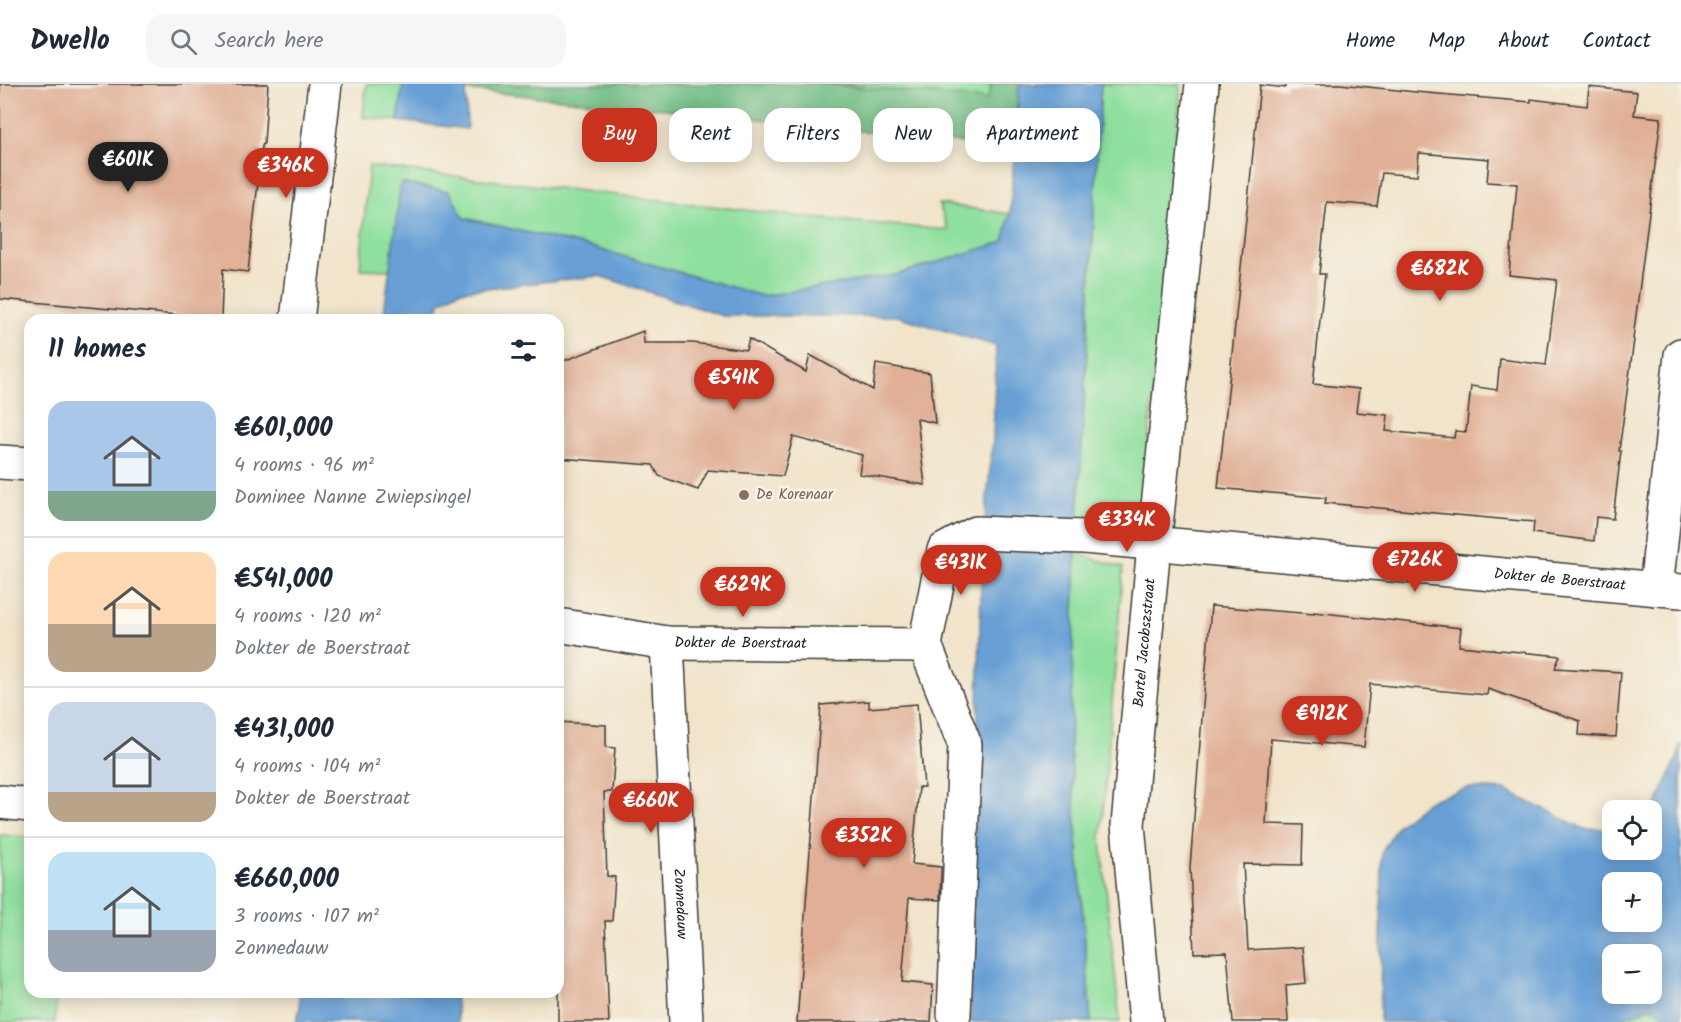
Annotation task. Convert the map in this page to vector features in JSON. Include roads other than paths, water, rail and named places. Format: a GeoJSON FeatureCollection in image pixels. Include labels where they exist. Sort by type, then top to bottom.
{"type":"FeatureCollection","features":[{"type":"Feature","properties":{"kind":"street"},"geometry":{"type":"LineString","coordinates":[[298,314],[326,84]]}},
{"type":"Feature","properties":{"kind":"street","name":"Bartel Jacobszstraat"},"geometry":{"type":"LineString","coordinates":[[1146,1022],[1128,825],[1154,545],[1202,84]]}},
{"type":"Feature","properties":{"kind":"street"},"geometry":{"type":"LineString","coordinates":[[1668,590],[1681,355]]}},
{"type":"Feature","properties":{"kind":"street"},"geometry":{"type":"LineString","coordinates":[[0,462],[24,464]]}},
{"type":"Feature","properties":{"kind":"street","name":"Dokter de Boerstraat"},"geometry":{"type":"LineString","coordinates":[[564,626],[668,643],[925,645],[944,550],[976,533],[1084,537],[1668,590]]}},
{"type":"Feature","properties":{"kind":"street","name":"Zonnedauw"},"geometry":{"type":"LineString","coordinates":[[668,643],[686,1022]]}},
{"type":"Feature","properties":{"kind":"street"},"geometry":{"type":"LineString","coordinates":[[925,645],[965,745],[954,1014]]}},
{"type":"Feature","properties":{"kind":"street"},"geometry":{"type":"LineString","coordinates":[[0,802],[24,804]]}},
{"type":"Feature","properties":{"kind":"water"},"geometry":{"type":"Polygon","coordinates":[[[403,84],[466,84],[467,129],[398,121],[403,84]]]}},
{"type":"Feature","properties":{"kind":"water"},"geometry":{"type":"Polygon","coordinates":[[[1019,84],[1101,84],[1100,108],[1017,108],[1019,84]]]}},
{"type":"Feature","properties":{"kind":"water"},"geometry":{"type":"Polygon","coordinates":[[[1014,162],[1097,162],[1076,553],[1070,747],[1091,1022],[970,1022],[982,549],[993,440],[996,346],[897,316],[723,316],[600,276],[459,291],[440,302],[438,314],[384,314],[401,183],[449,191],[464,218],[591,247],[762,296],[896,275],[1003,242],[1010,214],[1014,162]]]}},
{"type":"Feature","properties":{"kind":"water"},"geometry":{"type":"Polygon","coordinates":[[[1681,743],[1681,1022],[1675,1022],[1652,1007],[1613,1022],[1380,1022],[1382,851],[1398,825],[1428,801],[1468,788],[1505,790],[1584,829],[1602,829],[1602,860],[1662,860],[1662,800],[1658,800],[1678,756],[1681,743]]]}},
{"type":"Feature","properties":{"kind":"water"},"geometry":{"type":"Polygon","coordinates":[[[299,998],[456,998],[458,1022],[296,1022],[300,1008],[299,998]]]}},
{"type":"Feature","properties":{"kind":"place","name":"De Korenaar"},"geometry":{"type":"Point","coordinates":[744,495]}}]}
